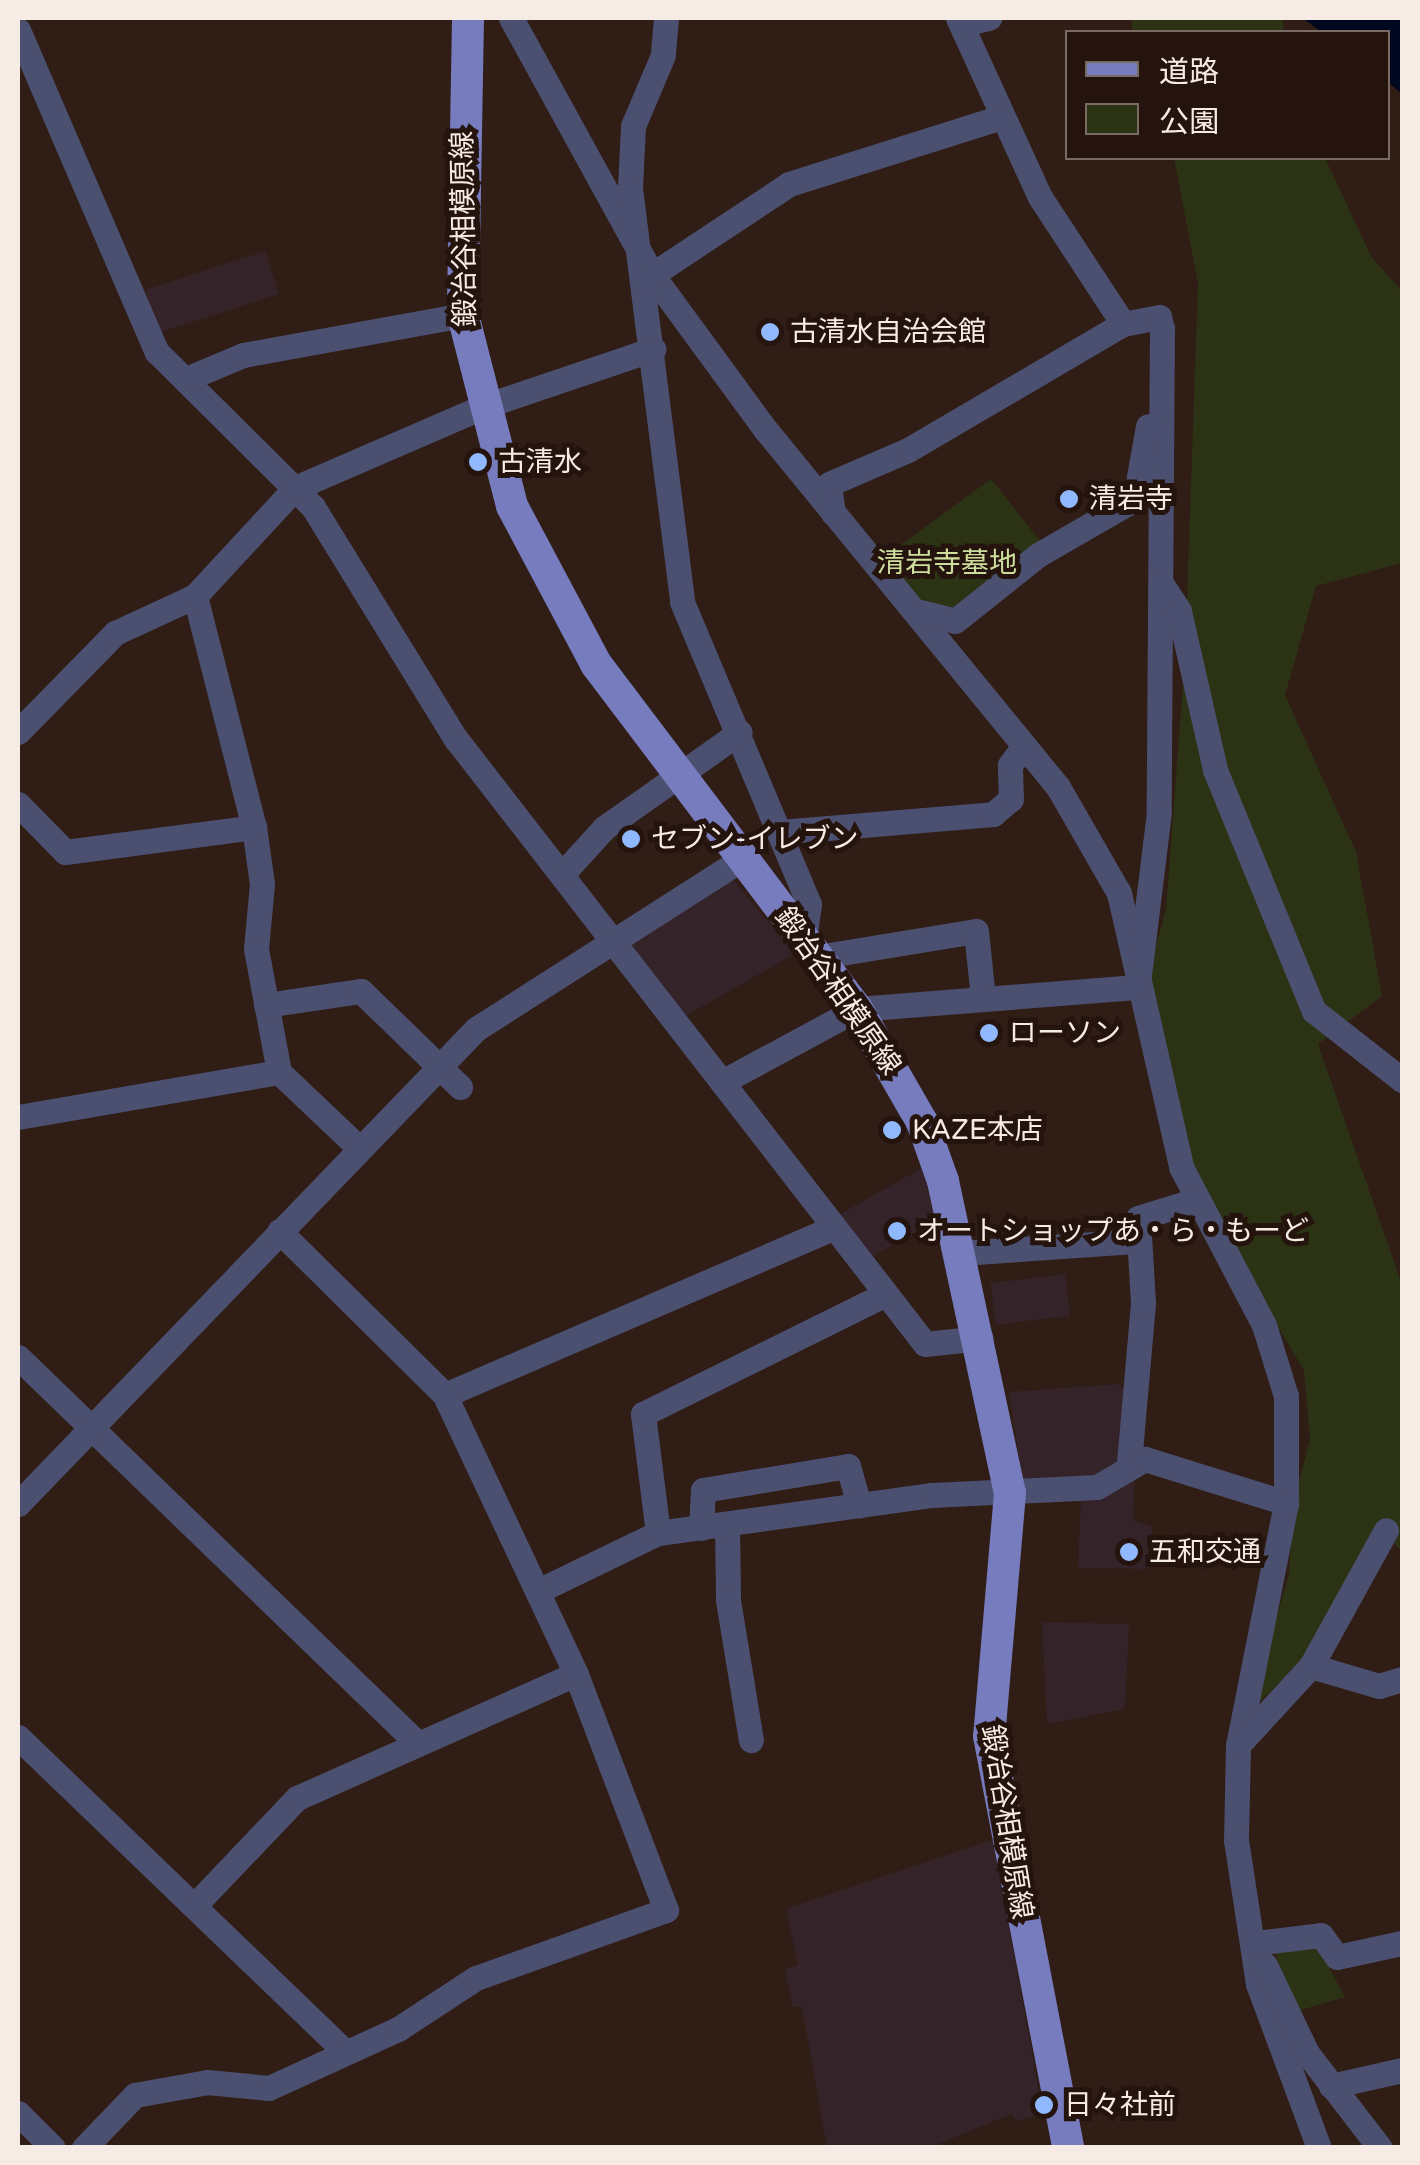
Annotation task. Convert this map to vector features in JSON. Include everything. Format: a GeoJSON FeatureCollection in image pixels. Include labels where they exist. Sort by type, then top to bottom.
{"type":"FeatureCollection","features":[{"type":"Feature","properties":{"kind":"main road","name":"鍛冶谷相模原線"},"geometry":{"type":"LineString","coordinates":[[468,18],[463,315],[482,407],[546,581],[682,779],[857,1010],[922,1122],[961,1253],[1010,1492],[988,1736],[1068,2148]]}},
{"type":"Feature","properties":{"kind":"street"},"geometry":{"type":"LineString","coordinates":[[511,18],[637,250],[648,278],[682,602],[740,732],[808,904],[811,948],[976,931],[983,998]]}},
{"type":"Feature","properties":{"kind":"street"},"geometry":{"type":"LineString","coordinates":[[637,250],[629,148],[663,54],[666,18]]}},
{"type":"Feature","properties":{"kind":"street"},"geometry":{"type":"LineString","coordinates":[[989,18],[960,20],[1040,198],[1123,324]]}},
{"type":"Feature","properties":{"kind":"street"},"geometry":{"type":"LineString","coordinates":[[18,30],[157,352],[296,488],[345,550],[456,739],[565,871],[612,941],[830,1228],[924,1344],[980,1338]]}},
{"type":"Feature","properties":{"kind":"street"},"geometry":{"type":"LineString","coordinates":[[648,278],[789,184],[1001,117]]}},
{"type":"Feature","properties":{"kind":"street"},"geometry":{"type":"LineString","coordinates":[[648,278],[833,513],[920,612],[1058,788],[1119,894],[1136,987],[1196,1200],[1276,1357],[1289,1434],[1286,1503],[1238,1744],[1236,1840],[1255,1942],[1258,1984],[1294,2094],[1318,2148]]}},
{"type":"Feature","properties":{"kind":"street"},"geometry":{"type":"LineString","coordinates":[[186,380],[242,355],[463,315]]}},
{"type":"Feature","properties":{"kind":"street"},"geometry":{"type":"LineString","coordinates":[[833,513],[829,484],[908,450],[1123,324],[1160,317],[1164,400],[1160,812],[1136,987]]}},
{"type":"Feature","properties":{"kind":"street"},"geometry":{"type":"LineString","coordinates":[[18,732],[115,633],[195,596],[296,488],[482,407],[654,349]]}},
{"type":"Feature","properties":{"kind":"street"},"geometry":{"type":"LineString","coordinates":[[920,612],[954,620],[1038,555],[1136,499],[1149,400],[1164,400]]}},
{"type":"Feature","properties":{"kind":"street"},"geometry":{"type":"LineString","coordinates":[[1161,584],[1179,611],[1215,770],[1314,1011],[1402,1080]]}},
{"type":"Feature","properties":{"kind":"street"},"geometry":{"type":"LineString","coordinates":[[195,596],[254,827],[266,1006],[279,1072],[358,1148]]}},
{"type":"Feature","properties":{"kind":"street"},"geometry":{"type":"LineString","coordinates":[[565,871],[604,828],[682,779],[740,732]]}},
{"type":"Feature","properties":{"kind":"street"},"geometry":{"type":"LineString","coordinates":[[780,832],[993,814],[1011,800],[1010,765],[1023,747]]}},
{"type":"Feature","properties":{"kind":"street"},"geometry":{"type":"LineString","coordinates":[[18,804],[65,852],[254,827]]}},
{"type":"Feature","properties":{"kind":"street"},"geometry":{"type":"LineString","coordinates":[[18,1504],[476,1030],[742,859]]}},
{"type":"Feature","properties":{"kind":"street"},"geometry":{"type":"LineString","coordinates":[[722,1082],[857,1010],[1136,987]]}},
{"type":"Feature","properties":{"kind":"street"},"geometry":{"type":"LineString","coordinates":[[266,1006],[361,992],[460,1087]]}},
{"type":"Feature","properties":{"kind":"street"},"geometry":{"type":"LineString","coordinates":[[18,1117],[279,1072]]}},
{"type":"Feature","properties":{"kind":"street"},"geometry":{"type":"LineString","coordinates":[[1129,1463],[1143,1211],[1196,1200]]}},
{"type":"Feature","properties":{"kind":"street"},"geometry":{"type":"LineString","coordinates":[[445,1394],[830,1228]]}},
{"type":"Feature","properties":{"kind":"street"},"geometry":{"type":"LineString","coordinates":[[84,2148],[134,2094],[207,2082],[254,2092],[344,2051],[476,1978],[666,1910],[576,1674],[445,1394],[279,1232]]}},
{"type":"Feature","properties":{"kind":"street"},"geometry":{"type":"LineString","coordinates":[[961,1253],[1140,1241]]}},
{"type":"Feature","properties":{"kind":"street"},"geometry":{"type":"LineString","coordinates":[[658,1533],[643,1414],[884,1294]]}},
{"type":"Feature","properties":{"kind":"street"},"geometry":{"type":"LineString","coordinates":[[18,1358],[414,1740]]}},
{"type":"Feature","properties":{"kind":"street"},"geometry":{"type":"LineString","coordinates":[[538,1591],[658,1533],[859,1505],[1097,1487],[1129,1463],[1145,1460],[1286,1503]]}},
{"type":"Feature","properties":{"kind":"street"},"geometry":{"type":"LineString","coordinates":[[750,1740],[728,1600],[703,1490],[848,1466],[859,1505]]}},
{"type":"Feature","properties":{"kind":"street"},"geometry":{"type":"LineString","coordinates":[[1238,1744],[1311,1666],[1386,1530]]}},
{"type":"Feature","properties":{"kind":"street"},"geometry":{"type":"LineString","coordinates":[[1311,1666],[1379,1686],[1402,1679]]}},
{"type":"Feature","properties":{"kind":"street"},"geometry":{"type":"LineString","coordinates":[[194,1906],[297,1798],[414,1740],[576,1674]]}},
{"type":"Feature","properties":{"kind":"street"},"geometry":{"type":"LineString","coordinates":[[18,1737],[344,2051]]}},
{"type":"Feature","properties":{"kind":"street"},"geometry":{"type":"LineString","coordinates":[[1255,1942],[1320,1935],[1337,1957],[1402,1943]]}},
{"type":"Feature","properties":{"kind":"street"},"geometry":{"type":"LineString","coordinates":[[1255,1942],[1330,2084],[1380,2148]]}},
{"type":"Feature","properties":{"kind":"street"},"geometry":{"type":"LineString","coordinates":[[1294,2094],[1402,2070]]}},
{"type":"Feature","properties":{"kind":"street"},"geometry":{"type":"LineString","coordinates":[[18,2113],[53,2148]]}},
{"type":"Feature","properties":{"kind":"shaded area"},"geometry":{"type":"Polygon","coordinates":[[[265,251],[279,294],[159,333],[145,290],[265,251]]]}},
{"type":"Feature","properties":{"kind":"shaded area"},"geometry":{"type":"Polygon","coordinates":[[[731,877],[795,954],[677,1021],[631,942],[731,877]]]}},
{"type":"Feature","properties":{"kind":"shaded area"},"geometry":{"type":"Polygon","coordinates":[[[922,1168],[940,1221],[864,1260],[833,1218],[922,1168]]]}},
{"type":"Feature","properties":{"kind":"shaded area"},"geometry":{"type":"Polygon","coordinates":[[[1065,1274],[1070,1316],[996,1325],[991,1283],[1065,1274]]]}},
{"type":"Feature","properties":{"kind":"shaded area"},"geometry":{"type":"Polygon","coordinates":[[[1118,1384],[1126,1390],[1118,1462],[1097,1478],[1023,1481],[1009,1392],[1118,1384]]]}},
{"type":"Feature","properties":{"kind":"shaded area"},"geometry":{"type":"Polygon","coordinates":[[[1135,1477],[1133,1520],[1152,1527],[1149,1569],[1078,1568],[1081,1497],[1135,1477]]]}},
{"type":"Feature","properties":{"kind":"shaded area"},"geometry":{"type":"Polygon","coordinates":[[[1042,1622],[1129,1624],[1125,1709],[1047,1724],[1042,1622]]]}},
{"type":"Feature","properties":{"kind":"shaded area"},"geometry":{"type":"Polygon","coordinates":[[[993,1840],[1043,2114],[1016,2121],[1012,2114],[931,2147],[827,2147],[802,2007],[793,2007],[785,1970],[798,1965],[786,1909],[993,1840]]]}},
{"type":"Feature","properties":{"kind":"green space"},"geometry":{"type":"Polygon","coordinates":[[[1132,18],[1283,18],[1283,30],[1132,30],[1132,18]]]}},
{"type":"Feature","properties":{"kind":"green space"},"geometry":{"type":"Polygon","coordinates":[[[1174,160],[1326,160],[1372,258],[1402,291],[1402,563],[1316,586],[1285,695],[1356,852],[1382,996],[1318,1044],[1402,1285],[1402,1551],[1391,1541],[1343,1626],[1250,1710],[1289,1574],[1293,1506],[1310,1439],[1304,1370],[1196,1193],[1144,987],[1166,910],[1185,658],[1198,283],[1174,160]]]}},
{"type":"Feature","properties":{"kind":"green space","name":"清岩寺墓地"},"geometry":{"type":"Polygon","coordinates":[[[991,479],[1044,546],[957,613],[918,602],[883,558],[991,479]]]}},
{"type":"Feature","properties":{"kind":"green space"},"geometry":{"type":"Polygon","coordinates":[[[1315,1941],[1345,1997],[1294,2012],[1273,1946],[1315,1941]]]}},
{"type":"Feature","properties":{"kind":"water"},"geometry":{"type":"Polygon","coordinates":[[[1302,18],[1402,18],[1402,94],[1390,84],[1390,30],[1319,30],[1302,18]]]}},
{"type":"Feature","properties":{"kind":"place","name":"古清水自治会館"},"geometry":{"type":"Point","coordinates":[770,332]}},
{"type":"Feature","properties":{"kind":"place","name":"古清水"},"geometry":{"type":"Point","coordinates":[478,462]}},
{"type":"Feature","properties":{"kind":"place","name":"清岩寺"},"geometry":{"type":"Point","coordinates":[1069,499]}},
{"type":"Feature","properties":{"kind":"place","name":"セブン-イレブン"},"geometry":{"type":"Point","coordinates":[631,839]}},
{"type":"Feature","properties":{"kind":"place","name":"ローソン"},"geometry":{"type":"Point","coordinates":[989,1033]}},
{"type":"Feature","properties":{"kind":"place","name":"KAZE本店"},"geometry":{"type":"Point","coordinates":[892,1130]}},
{"type":"Feature","properties":{"kind":"place","name":"オートショップあ・ら・もーど"},"geometry":{"type":"Point","coordinates":[897,1231]}},
{"type":"Feature","properties":{"kind":"place","name":"五和交通"},"geometry":{"type":"Point","coordinates":[1129,1552]}},
{"type":"Feature","properties":{"kind":"place","name":"日々社前"},"geometry":{"type":"Point","coordinates":[1044,2105]}}]}
